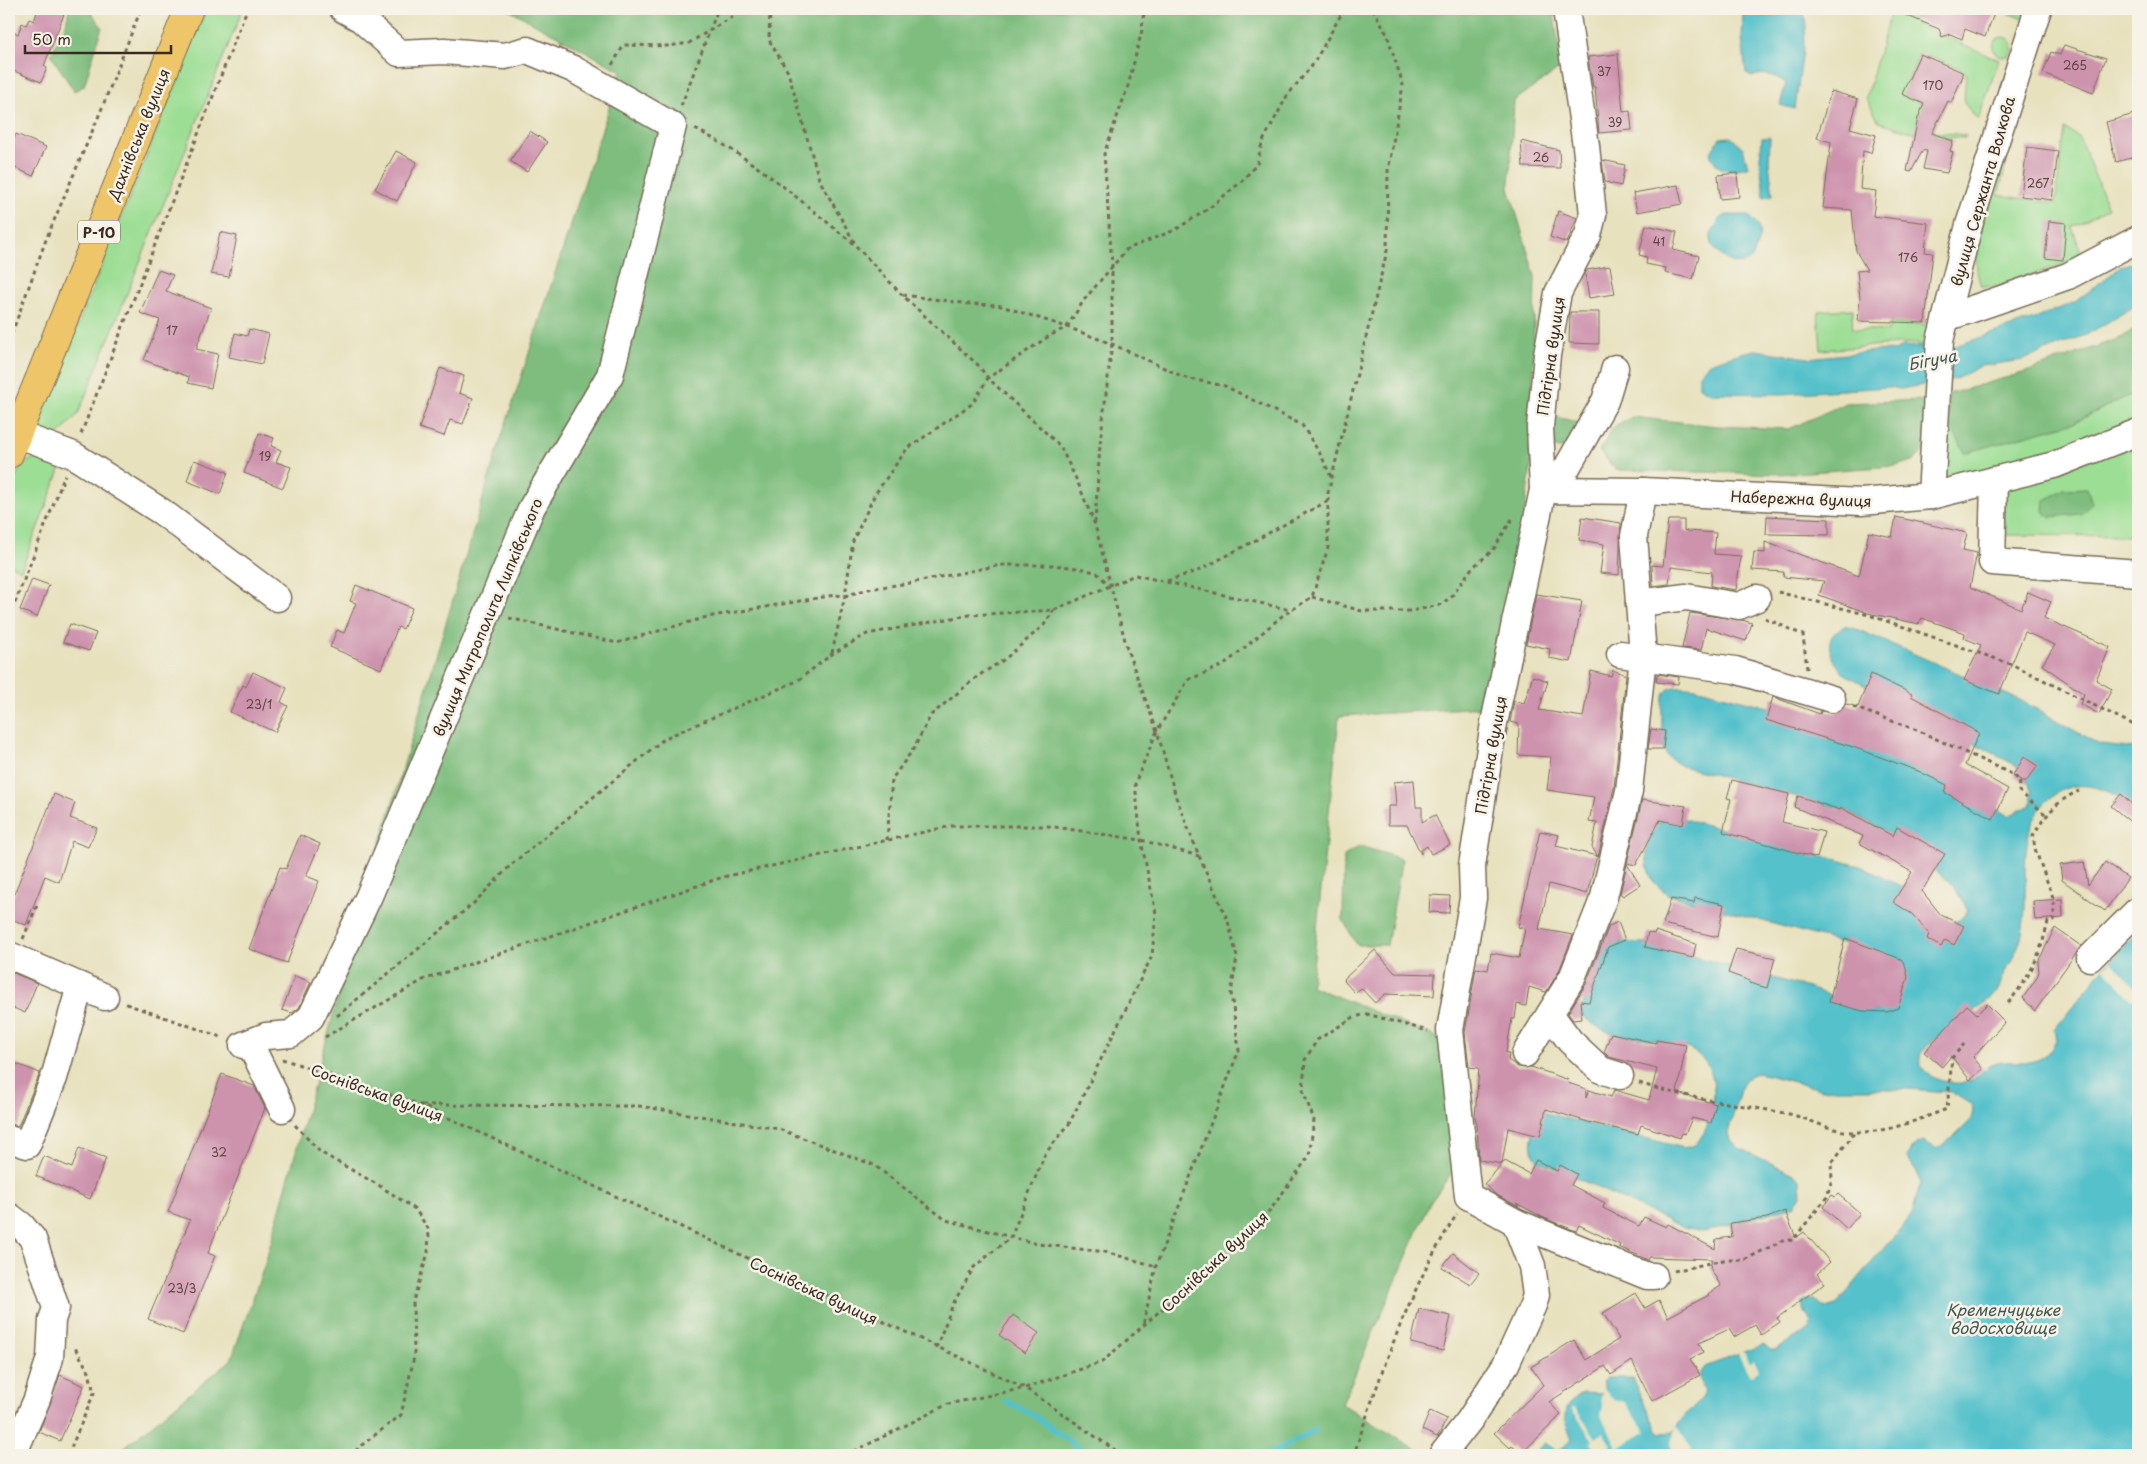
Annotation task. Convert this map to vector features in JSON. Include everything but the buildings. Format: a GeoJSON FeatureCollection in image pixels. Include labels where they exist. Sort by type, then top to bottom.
{"type":"FeatureCollection","features":[{"type":"Feature","properties":{"kind":"main road","name":"Дахнівська вулиця"},"geometry":{"type":"LineString","coordinates":[[13,444],[189,9]]}},
{"type":"Feature","properties":{"kind":"street"},"geometry":{"type":"LineString","coordinates":[[344,9],[361,19],[399,53],[444,51],[505,56],[527,50],[573,69],[673,126]]}},
{"type":"Feature","properties":{"kind":"street","name":"Підгірна вулиця"},"geometry":{"type":"LineString","coordinates":[[1468,1196],[1450,1030],[1473,898],[1472,866],[1494,723],[1546,493],[1540,427],[1547,355],[1553,320],[1558,294],[1588,235],[1593,215],[1586,146],[1566,9]]}},
{"type":"Feature","properties":{"kind":"street","name":"вулиця Сержанта Волкова"},"geometry":{"type":"LineString","coordinates":[[1931,496],[1937,389],[1943,329],[1969,225],[2038,9]]}},
{"type":"Feature","properties":{"kind":"street","name":"вулиця Митрополита Липківського"},"geometry":{"type":"LineString","coordinates":[[248,1047],[266,1036],[291,1034],[312,1017],[369,896],[532,506],[610,375],[673,126]]}},
{"type":"Feature","properties":{"kind":"street"},"geometry":{"type":"LineString","coordinates":[[1943,329],[2068,276],[2138,239]]}},
{"type":"Feature","properties":{"kind":"street"},"geometry":{"type":"LineString","coordinates":[[1546,493],[1605,401],[1615,368]]}},
{"type":"Feature","properties":{"kind":"street","name":"Набережна вулиця"},"geometry":{"type":"LineString","coordinates":[[1546,493],[1644,490],[1861,502],[1931,496],[2054,465],[2138,432]]}},
{"type":"Feature","properties":{"kind":"street"},"geometry":{"type":"LineString","coordinates":[[13,444],[73,455],[162,512],[277,598]]}},
{"type":"Feature","properties":{"kind":"street"},"geometry":{"type":"LineString","coordinates":[[1994,480],[1992,562],[2138,573]]}},
{"type":"Feature","properties":{"kind":"street"},"geometry":{"type":"LineString","coordinates":[[1525,1054],[1572,978],[1604,897],[1629,790],[1631,655],[1639,603],[1634,536],[1644,490]]}},
{"type":"Feature","properties":{"kind":"street"},"geometry":{"type":"LineString","coordinates":[[1639,603],[1686,597],[1748,602]]}},
{"type":"Feature","properties":{"kind":"street"},"geometry":{"type":"LineString","coordinates":[[1631,655],[1735,670],[1824,696]]}},
{"type":"Feature","properties":{"kind":"street"},"geometry":{"type":"LineString","coordinates":[[2090,958],[2138,910]]}},
{"type":"Feature","properties":{"kind":"street"},"geometry":{"type":"LineString","coordinates":[[9,955],[105,996]]}},
{"type":"Feature","properties":{"kind":"street"},"geometry":{"type":"LineString","coordinates":[[9,1139],[27,1145],[54,1078],[80,986]]}},
{"type":"Feature","properties":{"kind":"street"},"geometry":{"type":"LineString","coordinates":[[1550,1014],[1570,1041],[1601,1070],[1620,1076]]}},
{"type":"Feature","properties":{"kind":"street"},"geometry":{"type":"LineString","coordinates":[[248,1047],[282,1109]]}},
{"type":"Feature","properties":{"kind":"street"},"geometry":{"type":"LineString","coordinates":[[1468,1196],[1515,1222],[1647,1276],[1654,1276]]}},
{"type":"Feature","properties":{"kind":"street"},"geometry":{"type":"LineString","coordinates":[[9,1216],[21,1225],[33,1239],[56,1308],[52,1320],[50,1358],[37,1399],[13,1455]]}},
{"type":"Feature","properties":{"kind":"street"},"geometry":{"type":"LineString","coordinates":[[1442,1455],[1469,1421],[1506,1364],[1533,1305],[1536,1295],[1532,1266],[1515,1222]]}},
{"type":"Feature","properties":{"kind":"path"},"geometry":{"type":"LineString","coordinates":[[9,341],[47,237],[100,113],[141,9]]}},
{"type":"Feature","properties":{"kind":"path"},"geometry":{"type":"LineString","coordinates":[[9,618],[247,9]]}},
{"type":"Feature","properties":{"kind":"path"},"geometry":{"type":"LineString","coordinates":[[718,9],[673,126],[686,124],[724,145],[776,179],[857,247],[902,295],[978,365],[988,378],[1060,446],[1095,525],[1128,652],[1157,731],[1176,796],[1199,856],[1228,922],[1237,957],[1232,993],[1239,1050],[1156,1266],[1143,1326]]}},
{"type":"Feature","properties":{"kind":"path"},"geometry":{"type":"LineString","coordinates":[[599,84],[624,44],[669,46],[689,43],[745,9]]}},
{"type":"Feature","properties":{"kind":"path"},"geometry":{"type":"LineString","coordinates":[[770,9],[769,40],[788,72],[819,179],[857,247]]}},
{"type":"Feature","properties":{"kind":"path"},"geometry":{"type":"LineString","coordinates":[[1095,525],[1100,444],[1112,344],[1112,265],[1104,154],[1128,86],[1144,9]]}},
{"type":"Feature","properties":{"kind":"path"},"geometry":{"type":"LineString","coordinates":[[1144,14],[1154,9]]}},
{"type":"Feature","properties":{"kind":"path"},"geometry":{"type":"LineString","coordinates":[[832,654],[845,596],[853,541],[874,494],[907,449],[973,403],[988,378],[1049,336],[1066,327],[1084,300],[1126,249],[1175,230],[1208,209],[1241,182],[1257,164],[1262,143],[1288,96],[1314,63],[1344,9]]}},
{"type":"Feature","properties":{"kind":"path"},"geometry":{"type":"LineString","coordinates":[[936,1348],[953,1304],[974,1267],[1011,1237],[1045,1154],[1070,1124],[1152,956],[1156,914],[1141,840],[1135,783],[1157,731],[1188,680],[1224,665],[1291,610],[1312,597],[1328,548],[1328,501],[1331,478],[1386,251],[1388,171],[1403,85],[1387,34],[1373,9]]}},
{"type":"Feature","properties":{"kind":"path"},"geometry":{"type":"LineString","coordinates":[[902,295],[970,304],[998,305],[1112,344],[1186,378],[1225,386],[1302,425],[1322,457],[1331,478]]}},
{"type":"Feature","properties":{"kind":"path"},"geometry":{"type":"LineString","coordinates":[[1312,597],[1362,611],[1411,611],[1440,605],[1451,597],[1472,568],[1493,550],[1520,505],[1546,493]]}},
{"type":"Feature","properties":{"kind":"path"},"geometry":{"type":"LineString","coordinates":[[1167,581],[1200,570],[1328,501]]}},
{"type":"Feature","properties":{"kind":"path"},"geometry":{"type":"LineString","coordinates":[[486,613],[617,643],[707,617],[835,595],[845,596],[868,588],[910,583],[1001,565],[1053,565],[1084,569],[1096,572],[1109,584]]}},
{"type":"Feature","properties":{"kind":"path"},"geometry":{"type":"LineString","coordinates":[[331,1022],[475,902],[512,864],[666,738],[797,681],[832,654],[866,634],[969,615],[1054,610],[1109,584],[1135,575],[1291,610]]}},
{"type":"Feature","properties":{"kind":"path"},"geometry":{"type":"LineString","coordinates":[[1748,602],[1781,592],[1869,615],[2011,664],[2138,728]]}},
{"type":"Feature","properties":{"kind":"path"},"geometry":{"type":"LineString","coordinates":[[1748,602],[1803,636],[1805,664],[1824,696],[1917,730],[2014,775],[2020,782],[2019,791],[2046,815]]}},
{"type":"Feature","properties":{"kind":"path"},"geometry":{"type":"LineString","coordinates":[[887,840],[892,779],[914,748],[931,715],[978,676],[1005,659],[1044,625],[1054,610]]}},
{"type":"Feature","properties":{"kind":"path"},"geometry":{"type":"LineString","coordinates":[[2008,1003],[2024,984],[2040,954],[2048,922],[2054,920],[2054,900],[2035,849],[2033,836],[2046,815],[2066,796],[2079,791]]}},
{"type":"Feature","properties":{"kind":"path"},"geometry":{"type":"LineString","coordinates":[[320,1040],[423,980],[723,877],[951,826],[1048,826],[1141,840],[1199,856]]}},
{"type":"Feature","properties":{"kind":"path"},"geometry":{"type":"LineString","coordinates":[[28,925],[37,904],[34,904]]}},
{"type":"Feature","properties":{"kind":"path","name":"Соснівська вулиця"},"geometry":{"type":"LineString","coordinates":[[105,996],[285,1060],[421,1105],[936,1348],[1025,1388],[1102,1362],[1264,1219],[1309,1156],[1314,1120],[1303,1090],[1304,1060],[1318,1040],[1354,1017],[1367,1014],[1434,1033],[1450,1030]]}},
{"type":"Feature","properties":{"kind":"path"},"geometry":{"type":"LineString","coordinates":[[1620,1076],[1659,1090],[1791,1115],[1827,1128],[1854,1132],[1888,1130],[1949,1107],[1949,1067],[1952,1058],[1964,1044]]}},
{"type":"Feature","properties":{"kind":"path"},"geometry":{"type":"LineString","coordinates":[[285,1060],[293,1054]]}},
{"type":"Feature","properties":{"kind":"path"},"geometry":{"type":"LineString","coordinates":[[421,1105],[640,1106],[780,1129],[874,1165],[946,1220],[1038,1244],[1105,1252],[1156,1266]]}},
{"type":"Feature","properties":{"kind":"path"},"geometry":{"type":"LineString","coordinates":[[282,1109],[320,1152],[380,1186],[415,1209],[429,1230],[428,1254],[413,1302],[414,1357],[402,1415],[358,1448],[354,1455]]}},
{"type":"Feature","properties":{"kind":"path"},"geometry":{"type":"LineString","coordinates":[[1654,1276],[1700,1263],[1744,1260],[1782,1241],[1794,1240],[1827,1196],[1832,1179],[1831,1164],[1854,1132]]}},
{"type":"Feature","properties":{"kind":"path"},"geometry":{"type":"LineString","coordinates":[[1351,1455],[1355,1451],[1386,1358],[1433,1251],[1468,1196]]}},
{"type":"Feature","properties":{"kind":"path"},"geometry":{"type":"LineString","coordinates":[[68,1455],[94,1393],[89,1372],[71,1340]]}},
{"type":"Feature","properties":{"kind":"path"},"geometry":{"type":"LineString","coordinates":[[847,1455],[948,1404],[1025,1388],[1122,1455]]}},
{"type":"Feature","properties":{"kind":"green space"},"geometry":{"type":"Polygon","coordinates":[[[69,9],[91,9],[90,11],[102,27],[84,86],[74,91],[51,55],[66,24],[69,9]]]}},
{"type":"Feature","properties":{"kind":"green space"},"geometry":{"type":"Polygon","coordinates":[[[206,9],[243,9],[78,414],[56,438],[35,431],[206,9]]]}},
{"type":"Feature","properties":{"kind":"green space"},"geometry":{"type":"Polygon","coordinates":[[[508,9],[1553,9],[1562,67],[1514,101],[1509,188],[1535,276],[1531,466],[1523,523],[1484,707],[1339,716],[1311,986],[1446,1041],[1456,1167],[1430,1203],[1342,1404],[1423,1454],[115,1455],[231,1360],[265,1264],[379,848],[498,448],[621,71],[508,9]]]}},
{"type":"Feature","properties":{"kind":"green space"},"geometry":{"type":"Polygon","coordinates":[[[1899,9],[1913,9],[1915,23],[1918,25],[1999,60],[1978,120],[1964,103],[1966,73],[1959,68],[1920,52],[1903,94],[1924,104],[1919,115],[1937,122],[1933,132],[1966,135],[1965,138],[1928,137],[1879,122],[1866,97],[1891,12],[1896,13],[1899,9]]]}},
{"type":"Feature","properties":{"kind":"green space"},"geometry":{"type":"Polygon","coordinates":[[[1997,9],[2025,9],[2023,19],[1997,9]]]}},
{"type":"Feature","properties":{"kind":"green space"},"geometry":{"type":"Polygon","coordinates":[[[2003,37],[2010,40],[2013,47],[2010,54],[2003,57],[1996,54],[1993,47],[1996,40],[2003,37]]]}},
{"type":"Feature","properties":{"kind":"green space"},"geometry":{"type":"Polygon","coordinates":[[[2065,129],[2079,137],[2108,208],[2072,227],[2083,257],[1997,287],[1981,286],[1977,272],[1979,240],[2002,161],[2007,162],[1998,195],[2055,203],[2065,129]]]}},
{"type":"Feature","properties":{"kind":"green space"},"geometry":{"type":"Polygon","coordinates":[[[1853,309],[1852,329],[1888,331],[1890,323],[1931,325],[1929,346],[1911,343],[1821,350],[1818,311],[1853,309]]]}},
{"type":"Feature","properties":{"kind":"green space"},"geometry":{"type":"Polygon","coordinates":[[[2138,326],[2138,391],[2075,422],[1965,453],[1947,419],[1949,394],[2026,372],[2123,337],[2138,326]]]}},
{"type":"Feature","properties":{"kind":"green space"},"geometry":{"type":"Polygon","coordinates":[[[2138,391],[2138,425],[2083,449],[1959,479],[1947,476],[1937,457],[1939,406],[2075,422],[2138,391]]]}},
{"type":"Feature","properties":{"kind":"green space"},"geometry":{"type":"Polygon","coordinates":[[[1926,400],[1926,449],[1915,460],[1896,466],[1780,474],[1616,470],[1599,451],[1613,428],[1632,417],[1717,426],[1789,429],[1846,403],[1926,400]]]}},
{"type":"Feature","properties":{"kind":"green space"},"geometry":{"type":"Polygon","coordinates":[[[1538,412],[1591,426],[1578,447],[1533,449],[1538,412]]]}},
{"type":"Feature","properties":{"kind":"green space"},"geometry":{"type":"Polygon","coordinates":[[[2138,442],[2138,536],[2002,535],[2004,507],[2008,489],[2138,442]]]}},
{"type":"Feature","properties":{"kind":"green space"},"geometry":{"type":"Polygon","coordinates":[[[40,457],[62,465],[21,570],[9,564],[8,519],[10,502],[18,472],[27,462],[40,457]]]}},
{"type":"Feature","properties":{"kind":"green space"},"geometry":{"type":"Polygon","coordinates":[[[2087,488],[2092,503],[2081,514],[2050,517],[2043,511],[2044,501],[2064,489],[2087,488]]]}},
{"type":"Feature","properties":{"kind":"green space"},"geometry":{"type":"Polygon","coordinates":[[[1360,846],[1402,859],[1387,945],[1357,945],[1343,920],[1344,856],[1360,846]]]}},
{"type":"Feature","properties":{"kind":"water"},"geometry":{"type":"Polygon","coordinates":[[[1743,9],[1804,9],[1806,27],[1795,109],[1780,105],[1786,83],[1782,80],[1774,76],[1765,75],[1751,77],[1746,73],[1742,38],[1743,9]]]}},
{"type":"Feature","properties":{"kind":"water"},"geometry":{"type":"Polygon","coordinates":[[[1731,137],[1743,148],[1748,167],[1725,170],[1717,165],[1710,154],[1720,138],[1731,137]]]}},
{"type":"Feature","properties":{"kind":"water"},"geometry":{"type":"Polygon","coordinates":[[[1770,137],[1769,163],[1773,195],[1764,197],[1760,158],[1762,138],[1770,137]]]}},
{"type":"Feature","properties":{"kind":"water"},"geometry":{"type":"Polygon","coordinates":[[[1727,215],[1748,215],[1755,222],[1759,230],[1758,243],[1754,254],[1745,263],[1731,262],[1719,254],[1711,241],[1711,234],[1721,218],[1727,215]]]}},
{"type":"Feature","properties":{"kind":"water","name":"Бігуча"},"geometry":{"type":"Polygon","coordinates":[[[2138,262],[2138,304],[2088,334],[2023,360],[1981,366],[1956,379],[1901,389],[1888,387],[1782,394],[1710,393],[1699,387],[1699,374],[1709,363],[1755,350],[1808,358],[1885,350],[1895,351],[1903,346],[1947,349],[2034,319],[2075,302],[2123,265],[2138,262]]]}},
{"type":"Feature","properties":{"kind":"water","name":"Кременчуцьке водосховище"},"geometry":{"type":"Polygon","coordinates":[[[1845,626],[1859,630],[2024,702],[2100,745],[2138,749],[2138,805],[2134,805],[2095,787],[2074,786],[2054,795],[2041,808],[2032,823],[2028,840],[2021,939],[1998,990],[1990,999],[1931,1042],[1923,1050],[1920,1057],[1924,1071],[1931,1076],[1947,1082],[1963,1083],[1970,1081],[1994,1064],[2028,1062],[2043,1057],[2056,1040],[2054,1030],[2104,968],[2138,931],[2138,1455],[1532,1455],[1544,1443],[1558,1451],[1572,1440],[1566,1420],[1567,1408],[1570,1402],[1582,1393],[1603,1394],[1605,1391],[1602,1381],[1605,1378],[1632,1378],[1657,1430],[1661,1433],[1673,1432],[1703,1396],[1704,1389],[1700,1376],[1705,1367],[1763,1345],[1771,1350],[1776,1349],[1810,1329],[1812,1322],[1804,1312],[1802,1304],[1805,1301],[1811,1300],[1826,1308],[1836,1305],[1912,1215],[1920,1184],[1917,1172],[1907,1157],[1915,1145],[1924,1141],[1937,1149],[1955,1136],[1971,1120],[1972,1105],[1951,1092],[1906,1089],[1820,1089],[1768,1075],[1756,1073],[1751,1075],[1745,1080],[1740,1090],[1728,1133],[1730,1141],[1739,1148],[1794,1174],[1800,1181],[1801,1195],[1794,1206],[1704,1232],[1684,1228],[1538,1160],[1532,1150],[1534,1129],[1539,1119],[1545,1113],[1684,1148],[1695,1145],[1707,1127],[1714,1092],[1711,1074],[1705,1061],[1694,1052],[1682,1046],[1610,1032],[1594,1025],[1581,1014],[1585,997],[1598,963],[1608,947],[1614,943],[1643,943],[1803,987],[1868,1010],[1884,1011],[1893,957],[1669,895],[1659,887],[1650,875],[1647,849],[1652,832],[1656,825],[1664,819],[1677,817],[1860,866],[1909,890],[1949,923],[1960,920],[1968,910],[1953,885],[1891,834],[1846,810],[1682,766],[1671,759],[1667,756],[1662,737],[1663,699],[1668,689],[1674,687],[1695,688],[1880,736],[2008,816],[2031,805],[2032,794],[2030,785],[2019,767],[1843,673],[1831,654],[1830,642],[1832,636],[1845,626]]]}},
{"type":"Feature","properties":{"kind":"pier"},"geometry":{"type":"Polygon","coordinates":[[[2112,961],[2138,991],[2138,995],[2132,1000],[2104,968],[2112,961]]]}},
{"type":"Feature","properties":{"kind":"pier"},"geometry":{"type":"Polygon","coordinates":[[[1743,1351],[1750,1362],[1754,1360],[1759,1370],[1750,1376],[1738,1354],[1743,1351]]]}},
{"type":"Feature","properties":{"kind":"pier"},"geometry":{"type":"Polygon","coordinates":[[[1605,1391],[1614,1399],[1625,1402],[1646,1432],[1618,1448],[1601,1416],[1603,1407],[1600,1396],[1605,1391]]]}},
{"type":"Feature","properties":{"kind":"pier"},"geometry":{"type":"Polygon","coordinates":[[[1574,1407],[1596,1438],[1603,1433],[1611,1445],[1599,1454],[1591,1443],[1593,1440],[1571,1408],[1574,1407]]]}},
{"type":"Feature","properties":{"kind":"pier"},"geometry":{"type":"Polygon","coordinates":[[[1676,1426],[1692,1449],[1683,1455],[1676,1455],[1670,1445],[1676,1426]]]}},
{"type":"Feature","properties":{"kind":"waterway"},"geometry":{"type":"LineString","coordinates":[[1006,1401],[1033,1415],[1089,1455]]}},
{"type":"Feature","properties":{"kind":"waterway"},"geometry":{"type":"LineString","coordinates":[[1268,1455],[1316,1430]]}}]}
